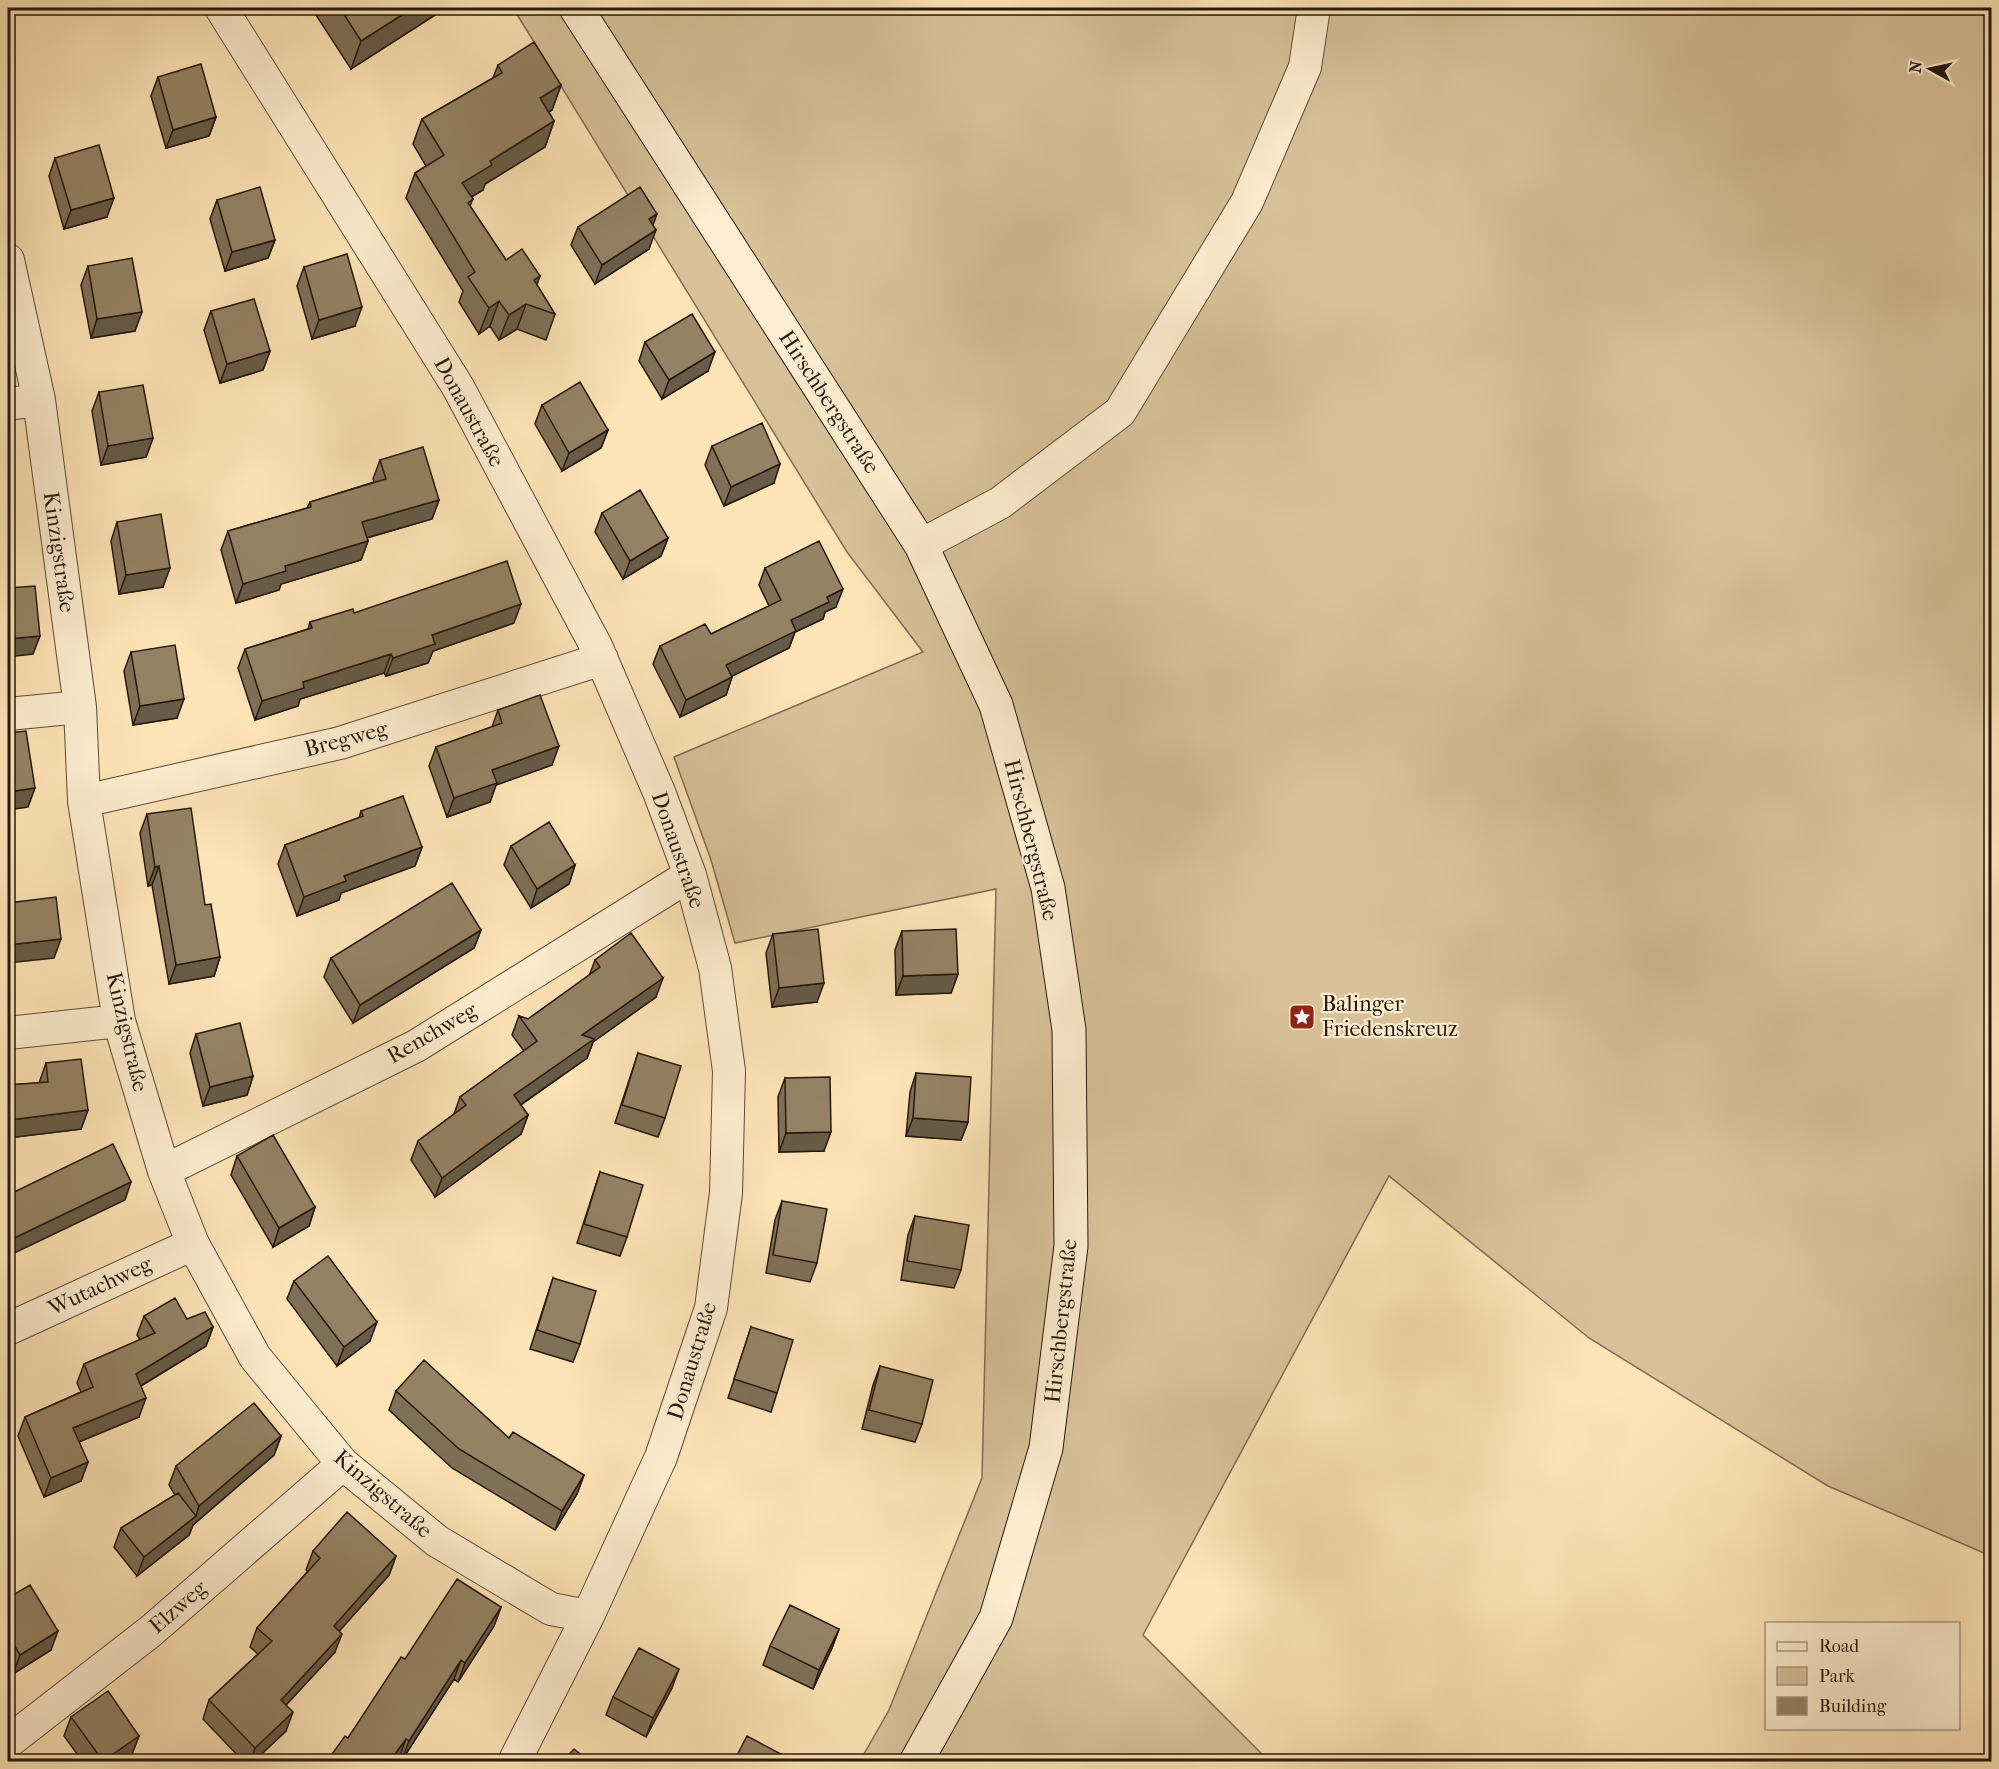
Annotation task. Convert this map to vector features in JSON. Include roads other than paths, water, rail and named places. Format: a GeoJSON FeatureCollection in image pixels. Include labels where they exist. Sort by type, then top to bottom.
{"type":"FeatureCollection","features":[{"type":"Feature","properties":{"kind":"street","name":"Donaustraße"},"geometry":{"type":"LineString","coordinates":[[221,8],[458,387],[602,659],[659,792],[690,875],[715,968],[729,1071],[726,1193],[711,1308],[661,1457],[588,1616],[514,1761]]}},
{"type":"Feature","properties":{"kind":"street","name":"Hirschbergstraße"},"geometry":{"type":"LineString","coordinates":[[576,8],[921,545],[996,705],[1048,888],[1069,1030],[1071,1246],[1046,1448],[996,1618],[916,1761]]}},
{"type":"Feature","properties":{"kind":"street"},"geometry":{"type":"LineString","coordinates":[[921,545],[1000,503],[1120,412],[1247,202],[1305,67],[1314,8]]}},
{"type":"Feature","properties":{"kind":"street","name":"Kinzigstraße"},"geometry":{"type":"LineString","coordinates":[[8,260],[39,400],[80,707],[84,801],[119,1021],[164,1171],[193,1244],[255,1357],[343,1464],[437,1541],[551,1609],[588,1616]]}},
{"type":"Feature","properties":{"kind":"street"},"geometry":{"type":"LineString","coordinates":[[8,404],[39,400]]}},
{"type":"Feature","properties":{"kind":"street","name":"Bregweg"},"geometry":{"type":"LineString","coordinates":[[84,801],[340,743],[602,659]]}},
{"type":"Feature","properties":{"kind":"street"},"geometry":{"type":"LineString","coordinates":[[8,714],[80,707]]}},
{"type":"Feature","properties":{"kind":"street","name":"Renchweg"},"geometry":{"type":"LineString","coordinates":[[164,1171],[416,1046],[690,875]]}},
{"type":"Feature","properties":{"kind":"street"},"geometry":{"type":"LineString","coordinates":[[8,1033],[119,1021]]}},
{"type":"Feature","properties":{"kind":"street","name":"Wutachweg"},"geometry":{"type":"LineString","coordinates":[[8,1329],[193,1244]]}},
{"type":"Feature","properties":{"kind":"street","name":"Elzweg"},"geometry":{"type":"LineString","coordinates":[[8,1742],[151,1631],[343,1464]]}},
{"type":"Feature","properties":{"kind":"place","name":"Balinger Friedenskreuz"},"geometry":{"type":"Point","coordinates":[1302,1017]}}]}
